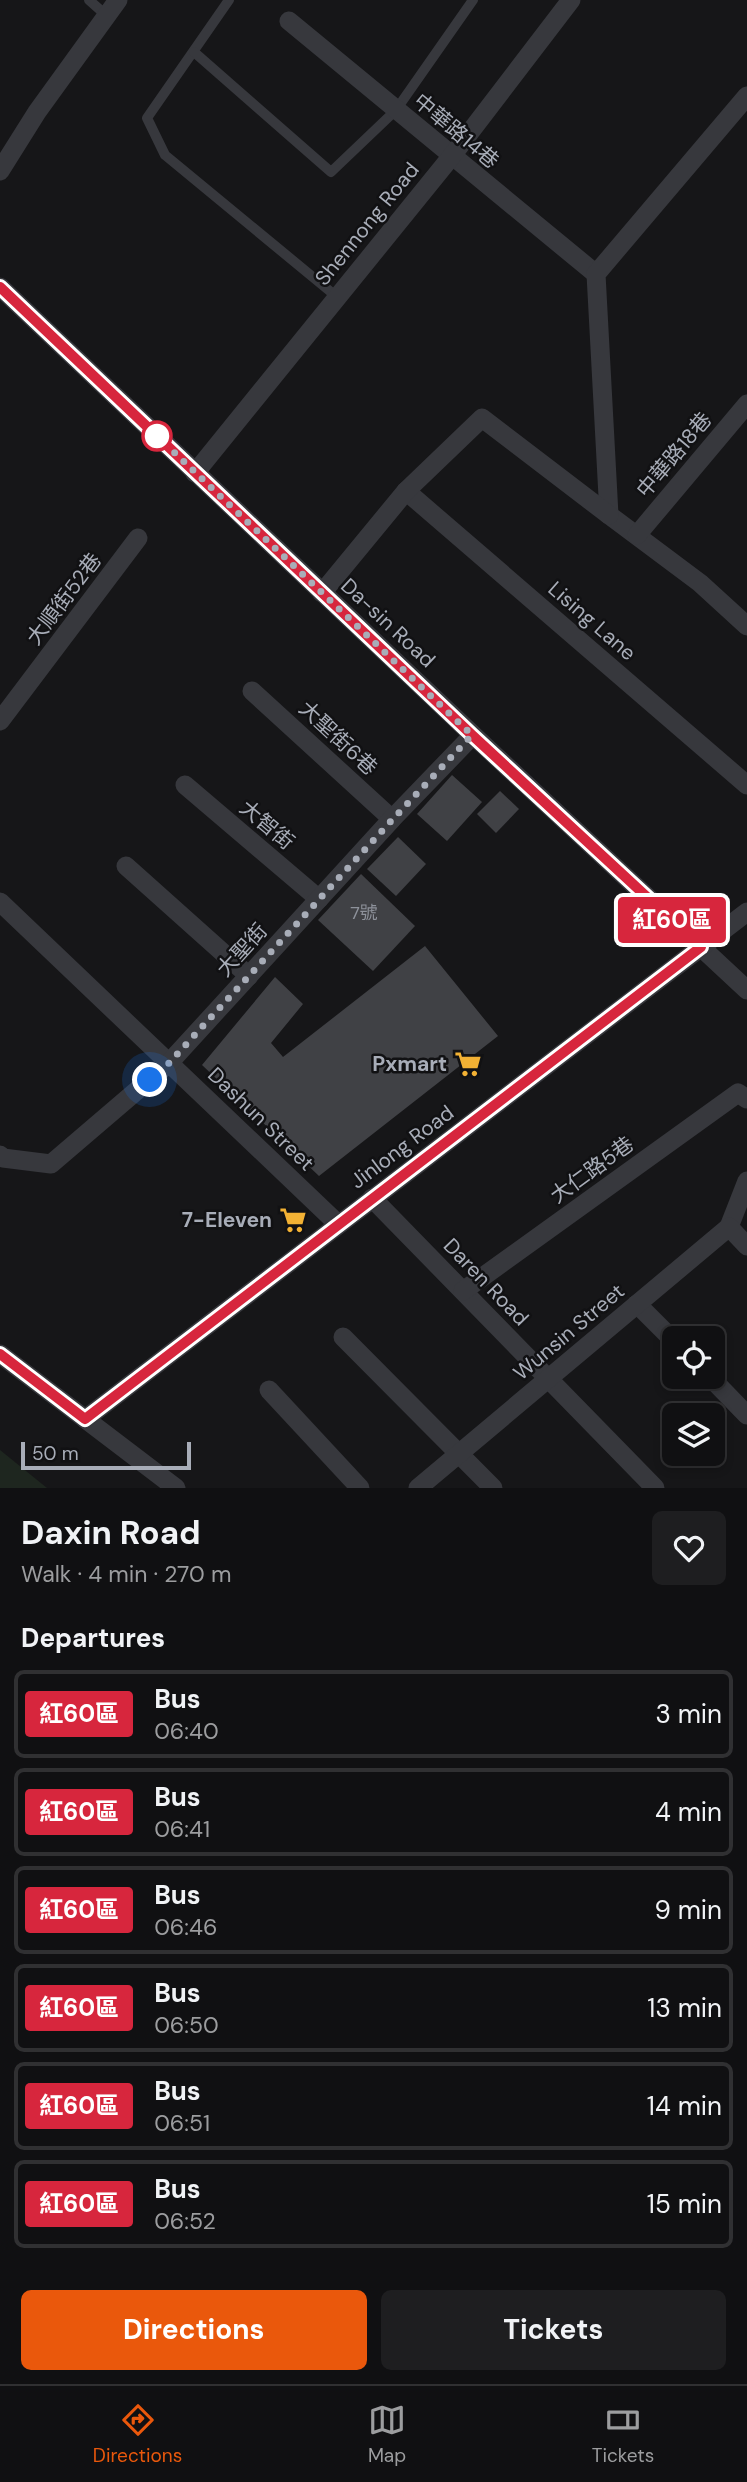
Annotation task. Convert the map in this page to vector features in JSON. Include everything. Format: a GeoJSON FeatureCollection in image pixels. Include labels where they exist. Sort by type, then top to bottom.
{"type":"FeatureCollection","features":[{"type":"Feature","properties":{"kind":"street","name":"Shennong Road"},"geometry":{"type":"LineString","coordinates":[[195,473],[451,157],[571,0]]}},
{"type":"Feature","properties":{"kind":"street"},"geometry":{"type":"LineString","coordinates":[[0,171],[37,112],[112,8]]}},
{"type":"Feature","properties":{"kind":"street","name":"中華路14巷"},"geometry":{"type":"LineString","coordinates":[[289,21],[596,274]]}},
{"type":"Feature","properties":{"kind":"street"},"geometry":{"type":"LineString","coordinates":[[609,514],[596,274],[747,96]]}},
{"type":"Feature","properties":{"kind":"street","name":"Da-sin Road"},"geometry":{"type":"LineString","coordinates":[[0,287],[472,735],[747,990]]}},
{"type":"Feature","properties":{"kind":"street","name":"中華路18巷"},"geometry":{"type":"LineString","coordinates":[[636,535],[747,404]]}},
{"type":"Feature","properties":{"kind":"street"},"geometry":{"type":"LineString","coordinates":[[322,593],[406,491],[482,418],[700,583],[747,626]]}},
{"type":"Feature","properties":{"kind":"street","name":"Lising Lane"},"geometry":{"type":"LineString","coordinates":[[406,491],[747,785]]}},
{"type":"Feature","properties":{"kind":"street","name":"大順街52巷"},"geometry":{"type":"LineString","coordinates":[[0,721],[138,538]]}},
{"type":"Feature","properties":{"kind":"street","name":"大聖街6巷"},"geometry":{"type":"LineString","coordinates":[[252,691],[392,820]]}},
{"type":"Feature","properties":{"kind":"street","name":"大聖街"},"geometry":{"type":"LineString","coordinates":[[0,1154],[4,1158],[51,1164],[169,1063],[472,735]]}},
{"type":"Feature","properties":{"kind":"street","name":"大智街"},"geometry":{"type":"LineString","coordinates":[[185,785],[319,899]]}},
{"type":"Feature","properties":{"kind":"street"},"geometry":{"type":"LineString","coordinates":[[126,866],[249,976]]}},
{"type":"Feature","properties":{"kind":"street","name":"Dashun Street"},"geometry":{"type":"LineString","coordinates":[[0,902],[338,1224]]}},
{"type":"Feature","properties":{"kind":"street","name":"Jinlong Road"},"geometry":{"type":"LineString","coordinates":[[85,1419],[747,912]]}},
{"type":"Feature","properties":{"kind":"street","name":"大仁路5巷"},"geometry":{"type":"LineString","coordinates":[[463,1291],[738,1093],[747,1099]]}},
{"type":"Feature","properties":{"kind":"street"},"geometry":{"type":"LineString","coordinates":[[747,1181],[729,1227],[747,1246]]}},
{"type":"Feature","properties":{"kind":"street","name":"Daren Road"},"geometry":{"type":"LineString","coordinates":[[372,1198],[655,1488]]}},
{"type":"Feature","properties":{"kind":"street","name":"Wunsin Street"},"geometry":{"type":"LineString","coordinates":[[418,1488],[729,1227]]}},
{"type":"Feature","properties":{"kind":"street"},"geometry":{"type":"LineString","coordinates":[[637,1304],[662,1329]]}},
{"type":"Feature","properties":{"kind":"street"},"geometry":{"type":"LineString","coordinates":[[344,1336],[493,1488]]}},
{"type":"Feature","properties":{"kind":"street"},"geometry":{"type":"LineString","coordinates":[[0,1354],[176,1488]]}},
{"type":"Feature","properties":{"kind":"street"},"geometry":{"type":"LineString","coordinates":[[722,1389],[747,1415]]}},
{"type":"Feature","properties":{"kind":"street"},"geometry":{"type":"LineString","coordinates":[[269,1390],[360,1488]]}},
{"type":"Feature","properties":{"kind":"lane"},"geometry":{"type":"LineString","coordinates":[[89,0],[112,8]]}},
{"type":"Feature","properties":{"kind":"lane"},"geometry":{"type":"LineString","coordinates":[[229,0],[147,118],[165,155],[337,297]]}},
{"type":"Feature","properties":{"kind":"lane"},"geometry":{"type":"LineString","coordinates":[[194,52],[331,172],[396,110],[473,0]]}},
{"type":"Feature","properties":{"kind":"shaded area"},"geometry":{"type":"Polygon","coordinates":[[[0,1450],[47,1488],[0,1488],[0,1450]]]}},
{"type":"Feature","properties":{"kind":"building"},"geometry":{"type":"Polygon","coordinates":[[[452,775],[482,802],[447,841],[417,814],[452,775]]]}},
{"type":"Feature","properties":{"kind":"building"},"geometry":{"type":"Polygon","coordinates":[[[500,791],[519,809],[496,833],[477,814],[500,791]]]}},
{"type":"Feature","properties":{"kind":"building"},"geometry":{"type":"Polygon","coordinates":[[[398,837],[426,864],[396,896],[367,869],[398,837]]]}},
{"type":"Feature","properties":{"kind":"building"},"geometry":{"type":"Polygon","coordinates":[[[361,874],[415,926],[373,971],[318,920],[361,874]]]}},
{"type":"Feature","properties":{"kind":"building"},"geometry":{"type":"Polygon","coordinates":[[[425,946],[498,1036],[319,1176],[202,1065],[275,977],[303,1004],[271,1043],[283,1057],[425,946]]]}},
{"type":"Feature","properties":{"kind":"bus line","name":"紅60區"},"geometry":{"type":"LineString","coordinates":[[0,287],[472,735],[701,947],[85,1419],[0,1354]]}},
{"type":"Feature","properties":{"kind":"place","name":"Pxmart"},"geometry":{"type":"Point","coordinates":[468,1064]}},
{"type":"Feature","properties":{"kind":"place","name":"7-Eleven"},"geometry":{"type":"Point","coordinates":[293,1220]}},
{"type":"Feature","properties":{"kind":"route"},"geometry":{"type":"LineString","coordinates":[[150,1080],[169,1063],[472,735],[157,436]]}}]}
